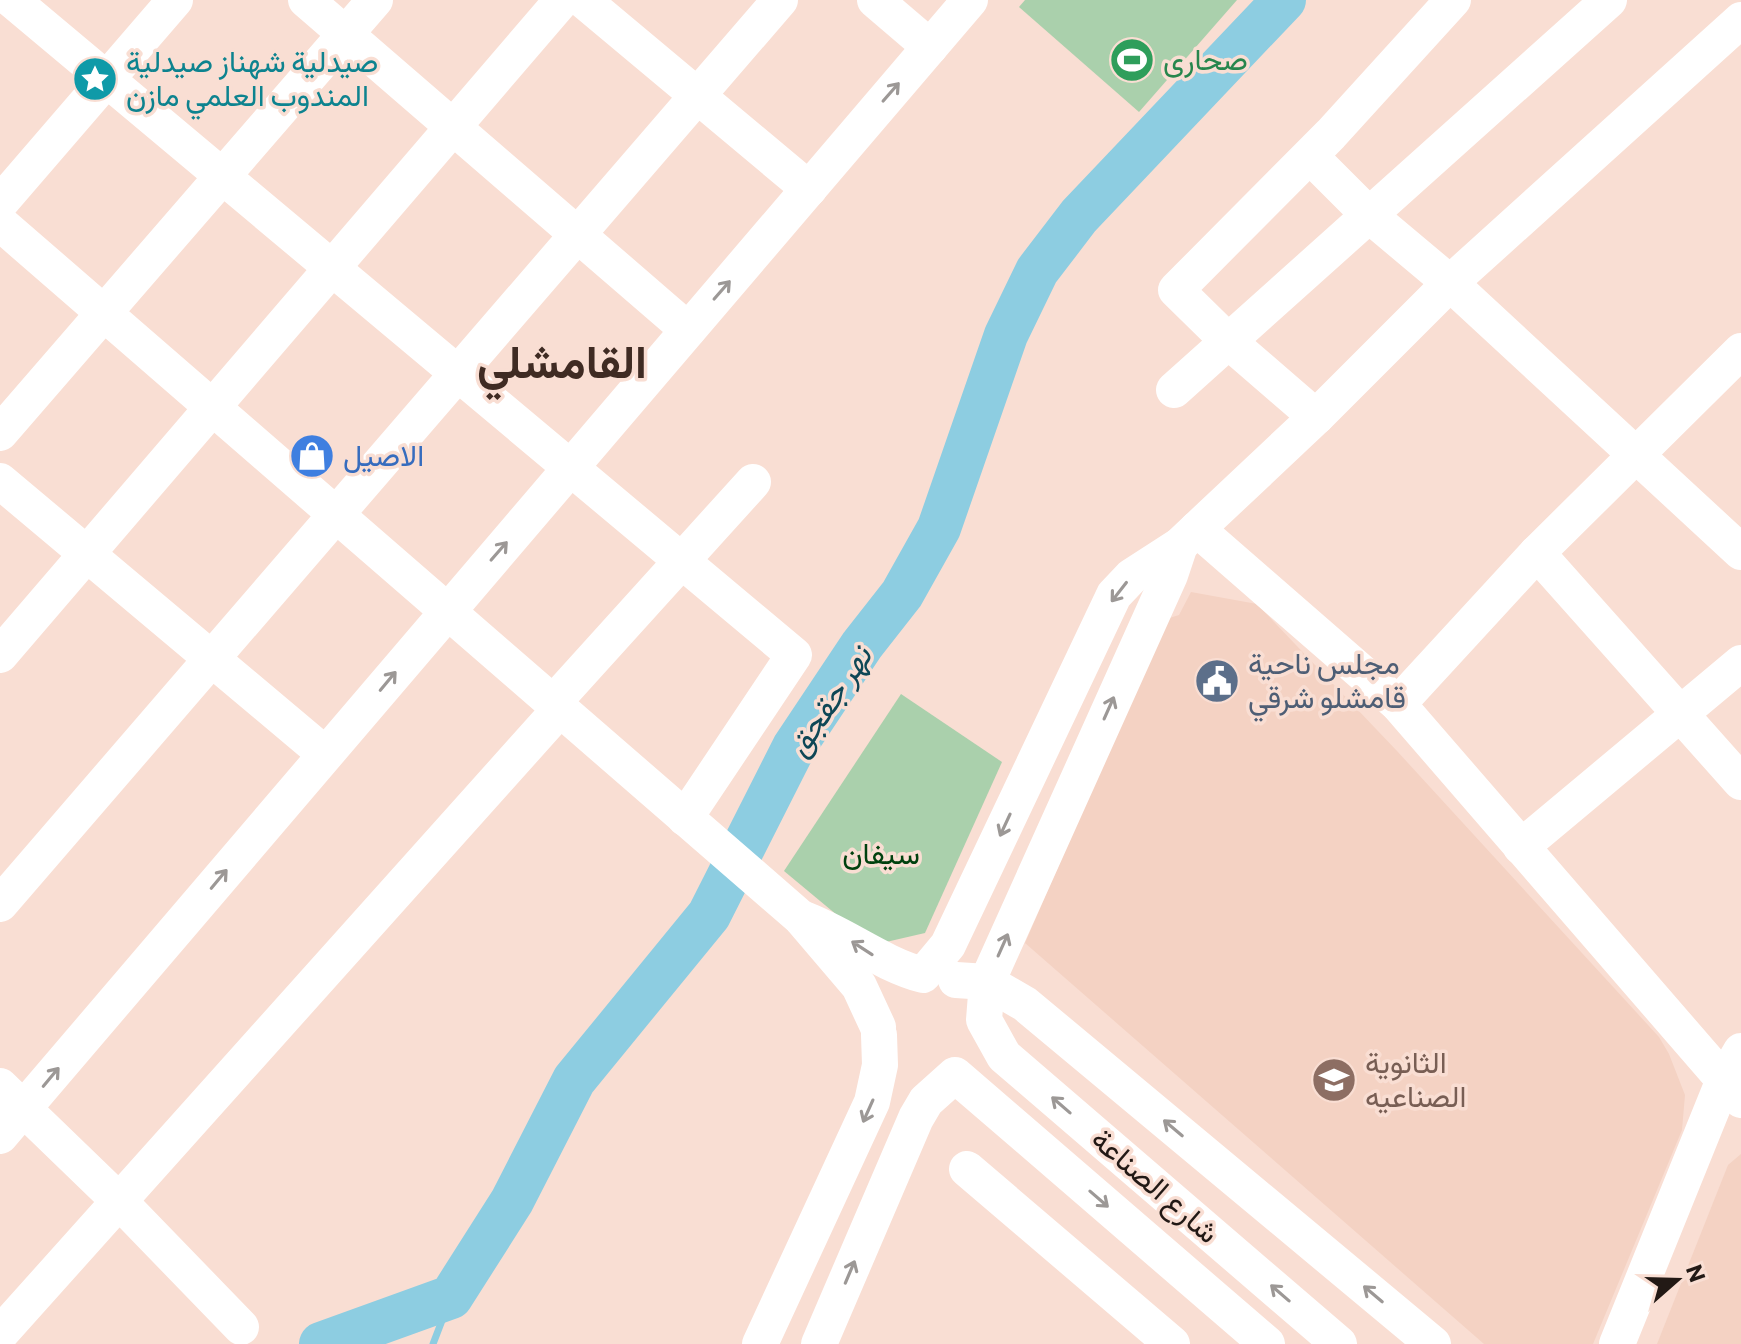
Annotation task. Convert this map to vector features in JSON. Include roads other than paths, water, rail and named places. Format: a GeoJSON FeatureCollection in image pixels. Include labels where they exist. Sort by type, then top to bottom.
{"type":"FeatureCollection","features":[{"type":"Feature","properties":{"kind":"street"},"geometry":{"type":"LineString","coordinates":[[12,0],[794,655],[692,824]]}},
{"type":"Feature","properties":{"kind":"street"},"geometry":{"type":"LineString","coordinates":[[0,203],[148,0]]}},
{"type":"Feature","properties":{"kind":"street"},"geometry":{"type":"LineString","coordinates":[[0,173],[98,72],[175,0]]}},
{"type":"Feature","properties":{"kind":"street"},"geometry":{"type":"LineString","coordinates":[[306,0],[688,330]]}},
{"type":"Feature","properties":{"kind":"street"},"geometry":{"type":"LineString","coordinates":[[0,433],[375,0]]}},
{"type":"Feature","properties":{"kind":"street"},"geometry":{"type":"LineString","coordinates":[[0,655],[562,0]]}},
{"type":"Feature","properties":{"kind":"street"},"geometry":{"type":"LineString","coordinates":[[583,0],[809,189]]}},
{"type":"Feature","properties":{"kind":"street"},"geometry":{"type":"LineString","coordinates":[[0,904],[780,0]]}},
{"type":"Feature","properties":{"kind":"street"},"geometry":{"type":"LineString","coordinates":[[875,0],[930,47]]}},
{"type":"Feature","properties":{"kind":"street"},"geometry":{"type":"LineString","coordinates":[[0,1136],[13,1097],[325,754],[970,0]]}},
{"type":"Feature","properties":{"kind":"street"},"geometry":{"type":"LineString","coordinates":[[1316,417],[1228,341],[1176,290],[1310,156],[1453,0]]}},
{"type":"Feature","properties":{"kind":"street"},"geometry":{"type":"LineString","coordinates":[[1174,390],[1609,0]]}},
{"type":"Feature","properties":{"kind":"street"},"geometry":{"type":"LineString","coordinates":[[819,1344],[916,1118],[935,1091],[978,1052],[984,1020],[955,979],[948,945],[1114,595],[1132,576],[1188,537],[1316,417],[1450,283],[1741,20]]}},
{"type":"Feature","properties":{"kind":"street"},"geometry":{"type":"LineString","coordinates":[[1310,156],[1369,215],[1450,283],[1741,552]]}},
{"type":"Feature","properties":{"kind":"street"},"geometry":{"type":"LineString","coordinates":[[0,223],[801,918],[859,986],[888,1058],[907,1075],[931,1081],[955,1075]]}},
{"type":"Feature","properties":{"kind":"street"},"geometry":{"type":"LineString","coordinates":[[1398,704],[1537,553],[1741,351]]}},
{"type":"Feature","properties":{"kind":"street"},"geometry":{"type":"LineString","coordinates":[[0,481],[325,754]]}},
{"type":"Feature","properties":{"kind":"street"},"geometry":{"type":"LineString","coordinates":[[0,1334],[753,482]]}},
{"type":"Feature","properties":{"kind":"street"},"geometry":{"type":"LineString","coordinates":[[1188,537],[1398,704],[1732,1091]]}},
{"type":"Feature","properties":{"kind":"street"},"geometry":{"type":"LineString","coordinates":[[955,979],[1188,537]]}},
{"type":"Feature","properties":{"kind":"street"},"geometry":{"type":"LineString","coordinates":[[1537,553],[1741,782]]}},
{"type":"Feature","properties":{"kind":"street"},"geometry":{"type":"LineString","coordinates":[[1521,847],[1741,663]]}},
{"type":"Feature","properties":{"kind":"street"},"geometry":{"type":"LineString","coordinates":[[801,918],[843,935],[883,961],[955,979],[1025,1004],[1433,1344]]}},
{"type":"Feature","properties":{"kind":"street"},"geometry":{"type":"LineString","coordinates":[[760,1344],[872,1102],[880,1065],[879,1031],[889,996],[907,980],[955,979]]}},
{"type":"Feature","properties":{"kind":"street","name":"شارع الصناعة"},"geometry":{"type":"LineString","coordinates":[[984,1020],[1004,1056],[1339,1344]]}},
{"type":"Feature","properties":{"kind":"street"},"geometry":{"type":"LineString","coordinates":[[1617,1344],[1732,1091],[1741,1051]]}},
{"type":"Feature","properties":{"kind":"street"},"geometry":{"type":"LineString","coordinates":[[955,1075],[1267,1344]]}},
{"type":"Feature","properties":{"kind":"street"},"geometry":{"type":"LineString","coordinates":[[13,1097],[241,1327]]}},
{"type":"Feature","properties":{"kind":"street"},"geometry":{"type":"LineString","coordinates":[[967,1169],[1172,1344]]}},
{"type":"Feature","properties":{"kind":"waterway","name":"نهر جقجق"},"geometry":{"type":"LineString","coordinates":[[321,1344],[451,1297],[512,1201],[574,1080],[709,915],[794,747],[862,645],[902,594],[939,528],[1006,335],[1037,271],[1079,216],[1284,0]]}},
{"type":"Feature","properties":{"kind":"waterway"},"geometry":{"type":"LineString","coordinates":[[433,1344],[451,1297]]}},
{"type":"Feature","properties":{"kind":"place","name":"صحارى"},"geometry":{"type":"Point","coordinates":[1132,60]}},
{"type":"Feature","properties":{"kind":"place","name":"صيدلية شهناز صيدلية المندوب العلمي مازن"},"geometry":{"type":"Point","coordinates":[95,79]}},
{"type":"Feature","properties":{"kind":"place","name":"الاصيل"},"geometry":{"type":"Point","coordinates":[312,456]}},
{"type":"Feature","properties":{"kind":"place","name":"مجلس ناحية قامشلو شرقي"},"geometry":{"type":"Point","coordinates":[1217,681]}},
{"type":"Feature","properties":{"kind":"place","name":"الثانوية الصناعيه"},"geometry":{"type":"Point","coordinates":[1334,1080]}},
{"type":"Feature","properties":{"kind":"district","name":"القامشلي"},"geometry":{"type":"Point","coordinates":[562,362]}},
{"type":"Feature","properties":{"kind":"park label","name":"سيفان"},"geometry":{"type":"Point","coordinates":[881,854]}}]}
